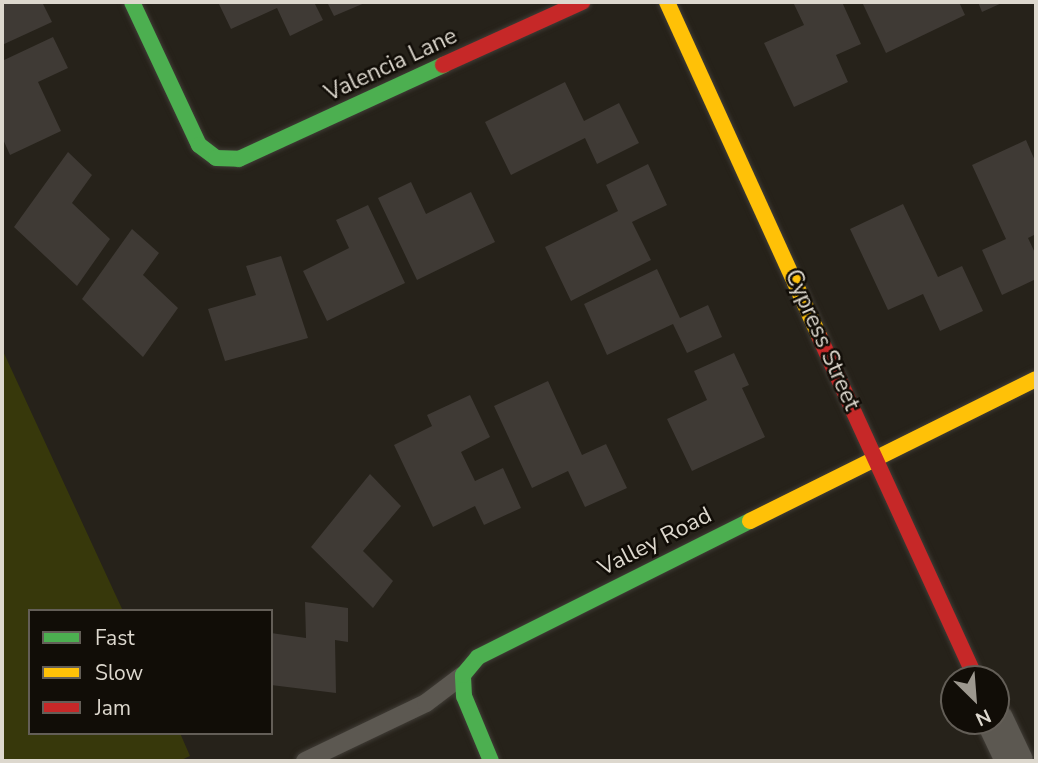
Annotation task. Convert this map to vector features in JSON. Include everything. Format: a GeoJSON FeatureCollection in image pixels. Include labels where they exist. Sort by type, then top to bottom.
{"type":"FeatureCollection","features":[{"type":"Feature","properties":{"kind":"street","name":"Valencia Lane"},"geometry":{"type":"LineString","coordinates":[[132,2],[199,145],[216,158],[239,159],[582,2]]}},
{"type":"Feature","properties":{"kind":"street","name":"Cypress Street"},"geometry":{"type":"LineString","coordinates":[[667,2],[970,665]]}},
{"type":"Feature","properties":{"kind":"street","name":"Valley Road"},"geometry":{"type":"LineString","coordinates":[[464,675],[478,657],[1036,379]]}},
{"type":"Feature","properties":{"kind":"street"},"geometry":{"type":"LineString","coordinates":[[464,675],[464,696],[491,761]]}},
{"type":"Feature","properties":{"kind":"street"},"geometry":{"type":"LineString","coordinates":[[1001,735],[1013,761]]}},
{"type":"Feature","properties":{"kind":"lane","name":"Valley Road"},"geometry":{"type":"LineString","coordinates":[[305,761],[426,703],[464,675]]}},
{"type":"Feature","properties":{"kind":"shaded area"},"geometry":{"type":"Polygon","coordinates":[[[2,349],[122,609],[28,609],[28,735],[181,735],[190,756],[179,761],[2,761],[2,349]]]}},
{"type":"Feature","properties":{"kind":"building"},"geometry":{"type":"Polygon","coordinates":[[[2,2],[42,2],[52,22],[2,45],[2,2]]]}},
{"type":"Feature","properties":{"kind":"building"},"geometry":{"type":"Polygon","coordinates":[[[218,2],[314,2],[323,20],[290,36],[277,8],[231,29],[218,2]]]}},
{"type":"Feature","properties":{"kind":"building"},"geometry":{"type":"Polygon","coordinates":[[[327,2],[367,2],[334,16],[327,2]]]}},
{"type":"Feature","properties":{"kind":"building"},"geometry":{"type":"Polygon","coordinates":[[[793,2],[842,2],[861,44],[836,55],[848,82],[794,107],[764,43],[804,25],[793,2]]]}},
{"type":"Feature","properties":{"kind":"building"},"geometry":{"type":"Polygon","coordinates":[[[862,2],[959,2],[965,15],[886,53],[862,2]]]}},
{"type":"Feature","properties":{"kind":"building"},"geometry":{"type":"Polygon","coordinates":[[[978,2],[1004,2],[982,12],[978,2]]]}},
{"type":"Feature","properties":{"kind":"building"},"geometry":{"type":"Polygon","coordinates":[[[53,37],[68,68],[38,82],[61,131],[10,155],[2,137],[2,61],[53,37]]]}},
{"type":"Feature","properties":{"kind":"building"},"geometry":{"type":"Polygon","coordinates":[[[565,82],[584,121],[619,103],[639,143],[597,164],[585,138],[511,175],[485,122],[565,82]]]}},
{"type":"Feature","properties":{"kind":"building"},"geometry":{"type":"Polygon","coordinates":[[[1026,140],[1036,163],[1036,234],[1028,238],[1036,255],[1036,279],[1002,295],[982,250],[1006,239],[972,165],[1026,140]]]}},
{"type":"Feature","properties":{"kind":"building"},"geometry":{"type":"Polygon","coordinates":[[[68,152],[92,175],[72,203],[110,239],[77,286],[14,227],[68,152]]]}},
{"type":"Feature","properties":{"kind":"building"},"geometry":{"type":"Polygon","coordinates":[[[648,164],[667,205],[632,222],[651,260],[571,301],[545,247],[618,211],[606,185],[648,164]]]}},
{"type":"Feature","properties":{"kind":"building"},"geometry":{"type":"Polygon","coordinates":[[[411,182],[426,214],[471,192],[495,242],[417,280],[378,198],[411,182]]]}},
{"type":"Feature","properties":{"kind":"building"},"geometry":{"type":"Polygon","coordinates":[[[903,204],[938,277],[962,266],[983,311],[940,331],[923,294],[888,310],[850,229],[903,204]]]}},
{"type":"Feature","properties":{"kind":"building"},"geometry":{"type":"Polygon","coordinates":[[[368,205],[405,283],[327,321],[303,271],[349,248],[336,220],[368,205]]]}},
{"type":"Feature","properties":{"kind":"building"},"geometry":{"type":"Polygon","coordinates":[[[132,229],[159,253],[143,275],[178,308],[143,357],[82,299],[132,229]]]}},
{"type":"Feature","properties":{"kind":"building"},"geometry":{"type":"Polygon","coordinates":[[[281,256],[308,338],[225,361],[208,309],[256,295],[246,266],[281,256]]]}},
{"type":"Feature","properties":{"kind":"building"},"geometry":{"type":"Polygon","coordinates":[[[657,269],[680,318],[708,305],[722,337],[687,353],[673,324],[607,355],[584,304],[657,269]]]}},
{"type":"Feature","properties":{"kind":"building"},"geometry":{"type":"Polygon","coordinates":[[[734,353],[749,385],[742,388],[765,437],[692,471],[667,419],[707,400],[694,371],[734,353]]]}},
{"type":"Feature","properties":{"kind":"building"},"geometry":{"type":"Polygon","coordinates":[[[548,381],[582,455],[606,444],[627,488],[585,507],[568,471],[532,488],[494,406],[548,381]]]}},
{"type":"Feature","properties":{"kind":"building"},"geometry":{"type":"Polygon","coordinates":[[[470,395],[490,437],[461,452],[475,481],[503,468],[521,508],[484,525],[475,506],[433,527],[394,445],[432,426],[427,415],[470,395]]]}},
{"type":"Feature","properties":{"kind":"building"},"geometry":{"type":"Polygon","coordinates":[[[370,474],[401,506],[363,551],[393,581],[373,608],[311,547],[370,474]]]}},
{"type":"Feature","properties":{"kind":"building"},"geometry":{"type":"Polygon","coordinates":[[[305,602],[348,608],[348,642],[335,640],[336,693],[273,685],[273,633],[306,638],[305,602]]]}},
{"type":"Feature","properties":{"kind":"traffic: fast"},"geometry":{"type":"LineString","coordinates":[[132,2],[199,145],[216,158],[239,159],[443,65]]}},
{"type":"Feature","properties":{"kind":"traffic: fast"},"geometry":{"type":"LineString","coordinates":[[491,761],[464,696],[463,675],[478,657],[750,521]]}},
{"type":"Feature","properties":{"kind":"traffic: slow"},"geometry":{"type":"LineString","coordinates":[[667,2],[819,336]]}},
{"type":"Feature","properties":{"kind":"traffic: slow"},"geometry":{"type":"LineString","coordinates":[[750,521],[1036,379]]}},
{"type":"Feature","properties":{"kind":"traffic: jam"},"geometry":{"type":"LineString","coordinates":[[443,65],[582,2]]}},
{"type":"Feature","properties":{"kind":"traffic: jam"},"geometry":{"type":"LineString","coordinates":[[819,336],[970,665]]}}]}
